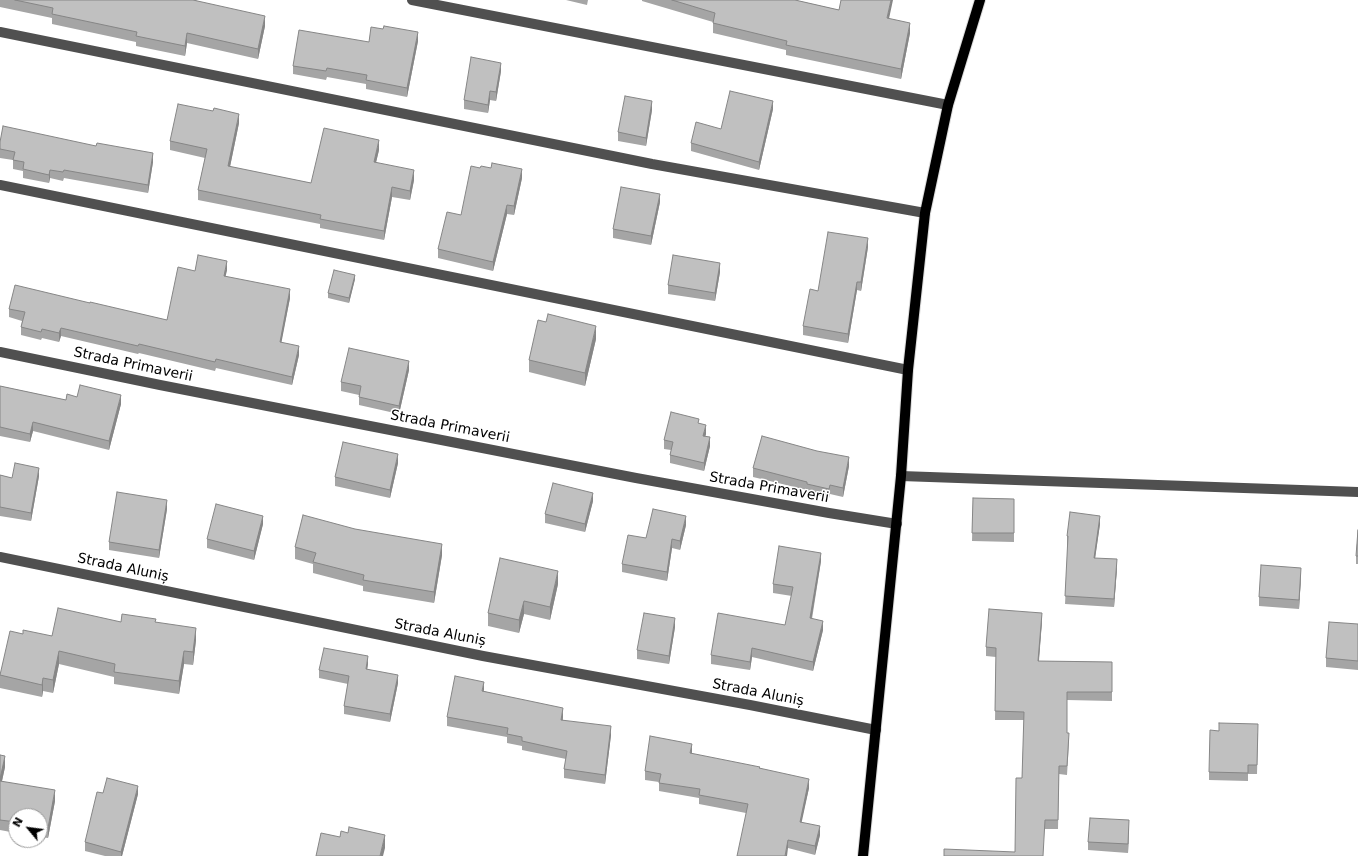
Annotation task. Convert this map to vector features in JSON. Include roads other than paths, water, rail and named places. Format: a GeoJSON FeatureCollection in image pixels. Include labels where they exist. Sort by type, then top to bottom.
{"type":"FeatureCollection","features":[{"type":"Feature","properties":{"kind":"main road"},"geometry":{"type":"LineString","coordinates":[[863,856],[897,524],[908,370],[926,213],[948,105],[980,0]]}},
{"type":"Feature","properties":{"kind":"street"},"geometry":{"type":"LineString","coordinates":[[412,0],[948,105]]}},
{"type":"Feature","properties":{"kind":"street"},"geometry":{"type":"LineString","coordinates":[[0,32],[644,162],[926,213]]}},
{"type":"Feature","properties":{"kind":"street"},"geometry":{"type":"LineString","coordinates":[[0,185],[908,370]]}},
{"type":"Feature","properties":{"kind":"street","name":"Strada Primaverii"},"geometry":{"type":"LineString","coordinates":[[0,352],[636,478],[897,524]]}},
{"type":"Feature","properties":{"kind":"street"},"geometry":{"type":"LineString","coordinates":[[901,476],[1358,492]]}},
{"type":"Feature","properties":{"kind":"street","name":"Strada Aluniș"},"geometry":{"type":"LineString","coordinates":[[0,557],[483,656],[876,730]]}}]}
